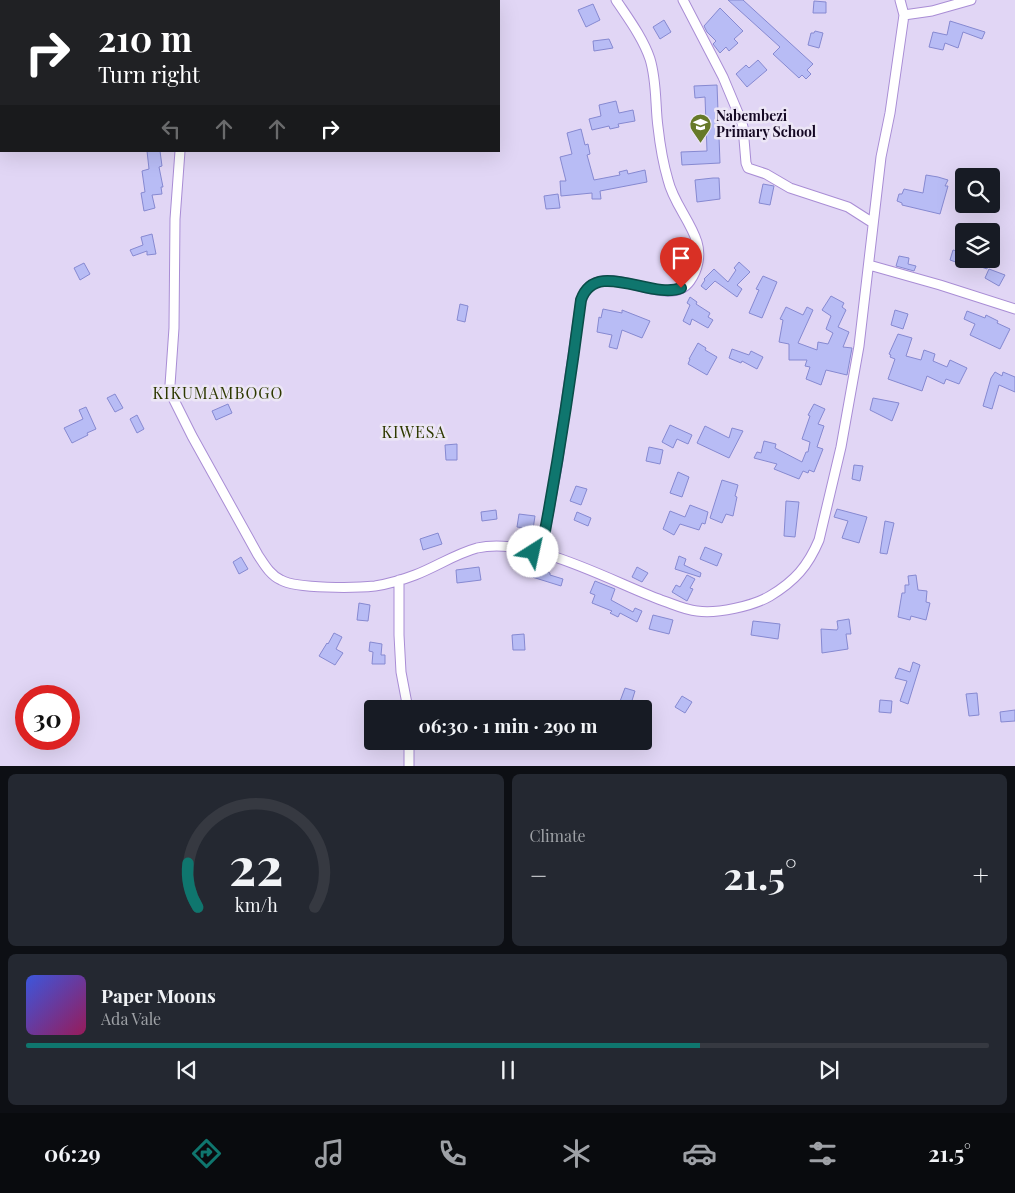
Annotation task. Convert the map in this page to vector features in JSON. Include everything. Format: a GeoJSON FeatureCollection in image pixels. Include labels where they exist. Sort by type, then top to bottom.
{"type":"FeatureCollection","features":[{"type":"Feature","properties":{"kind":"street"},"geometry":{"type":"LineString","coordinates":[[541,552],[557,466],[581,300],[584,292],[589,286],[601,282],[629,283],[662,291],[673,291],[689,283],[700,254],[691,227],[674,197],[667,179],[660,143],[655,87],[650,58],[616,0]]}},
{"type":"Feature","properties":{"kind":"street"},"geometry":{"type":"LineString","coordinates":[[683,0],[723,77],[742,120],[748,168],[766,174],[790,188],[848,207],[873,223]]}},
{"type":"Feature","properties":{"kind":"street"},"geometry":{"type":"LineString","coordinates":[[180,152],[175,219],[174,328],[170,385],[175,405],[258,555],[268,570],[279,580],[289,584],[374,586],[399,580],[478,548],[494,546],[541,552],[592,571],[637,591],[698,612],[761,601],[788,585],[813,555],[819,540],[832,489],[859,346],[881,157],[890,113],[904,15],[900,0]]}},
{"type":"Feature","properties":{"kind":"street"},"geometry":{"type":"LineString","coordinates":[[904,15],[932,11],[971,0]]}},
{"type":"Feature","properties":{"kind":"street"},"geometry":{"type":"LineString","coordinates":[[869,265],[1015,309]]}},
{"type":"Feature","properties":{"kind":"street"},"geometry":{"type":"LineString","coordinates":[[399,580],[399,635],[407,700]]}},
{"type":"Feature","properties":{"kind":"street"},"geometry":{"type":"LineString","coordinates":[[409,750],[409,766]]}},
{"type":"Feature","properties":{"kind":"building"},"geometry":{"type":"Polygon","coordinates":[[[728,0],[743,0],[813,64],[807,70],[811,74],[806,79],[802,75],[799,78],[773,54],[780,47],[728,0]]]}},
{"type":"Feature","properties":{"kind":"building"},"geometry":{"type":"Polygon","coordinates":[[[814,1],[826,2],[826,13],[813,13],[814,1]]]}},
{"type":"Feature","properties":{"kind":"building"},"geometry":{"type":"Polygon","coordinates":[[[593,4],[600,20],[586,27],[578,10],[593,4]]]}},
{"type":"Feature","properties":{"kind":"building"},"geometry":{"type":"Polygon","coordinates":[[[720,8],[743,31],[734,39],[738,43],[729,51],[726,47],[720,53],[713,44],[716,41],[704,26],[720,8]]]}},
{"type":"Feature","properties":{"kind":"building"},"geometry":{"type":"Polygon","coordinates":[[[664,20],[671,32],[660,39],[653,27],[664,20]]]}},
{"type":"Feature","properties":{"kind":"building"},"geometry":{"type":"Polygon","coordinates":[[[950,21],[985,32],[982,39],[963,32],[958,48],[945,43],[943,50],[929,47],[933,32],[947,35],[950,21]]]}},
{"type":"Feature","properties":{"kind":"building"},"geometry":{"type":"Polygon","coordinates":[[[815,31],[823,33],[819,48],[808,45],[811,33],[815,31]]]}},
{"type":"Feature","properties":{"kind":"building"},"geometry":{"type":"Polygon","coordinates":[[[609,39],[613,48],[594,51],[593,41],[609,39]]]}},
{"type":"Feature","properties":{"kind":"building"},"geometry":{"type":"Polygon","coordinates":[[[758,60],[767,70],[747,87],[736,74],[746,65],[749,68],[758,60]]]}},
{"type":"Feature","properties":{"kind":"building"},"geometry":{"type":"Polygon","coordinates":[[[717,85],[720,163],[682,165],[681,152],[707,151],[705,97],[695,98],[694,86],[717,85]]]}},
{"type":"Feature","properties":{"kind":"building"},"geometry":{"type":"Polygon","coordinates":[[[616,101],[619,113],[633,110],[635,121],[618,124],[619,127],[610,129],[609,126],[592,130],[589,119],[601,116],[599,105],[616,101]]]}},
{"type":"Feature","properties":{"kind":"building"},"geometry":{"type":"Polygon","coordinates":[[[581,129],[585,145],[588,144],[590,154],[587,155],[594,180],[620,175],[619,172],[627,170],[628,174],[645,170],[647,182],[600,191],[601,199],[592,199],[592,193],[561,196],[560,181],[566,181],[560,157],[572,154],[567,133],[581,129]]]}},
{"type":"Feature","properties":{"kind":"building"},"geometry":{"type":"Polygon","coordinates":[[[147,152],[160,152],[162,166],[159,167],[163,187],[161,187],[162,194],[152,195],[155,208],[144,211],[141,193],[145,192],[142,171],[149,169],[147,152]]]}},
{"type":"Feature","properties":{"kind":"building"},"geometry":{"type":"Polygon","coordinates":[[[926,175],[948,180],[945,186],[948,186],[940,214],[902,205],[902,203],[897,201],[899,194],[902,194],[904,189],[923,193],[926,175]]]}},
{"type":"Feature","properties":{"kind":"building"},"geometry":{"type":"Polygon","coordinates":[[[719,178],[720,199],[697,202],[695,180],[719,178]]]}},
{"type":"Feature","properties":{"kind":"building"},"geometry":{"type":"Polygon","coordinates":[[[763,184],[774,186],[770,205],[759,203],[763,184]]]}},
{"type":"Feature","properties":{"kind":"building"},"geometry":{"type":"Polygon","coordinates":[[[558,194],[560,208],[546,209],[544,196],[558,194]]]}},
{"type":"Feature","properties":{"kind":"building"},"geometry":{"type":"Polygon","coordinates":[[[152,234],[156,254],[147,255],[147,251],[133,256],[130,250],[143,245],[141,237],[152,234]]]}},
{"type":"Feature","properties":{"kind":"building"},"geometry":{"type":"Polygon","coordinates":[[[953,250],[955,251],[955,262],[950,260],[953,250]]]}},
{"type":"Feature","properties":{"kind":"building"},"geometry":{"type":"Polygon","coordinates":[[[899,256],[909,258],[908,264],[916,266],[914,271],[896,266],[899,256]]]}},
{"type":"Feature","properties":{"kind":"building"},"geometry":{"type":"Polygon","coordinates":[[[739,262],[750,272],[737,285],[742,289],[737,297],[715,281],[706,290],[701,286],[704,279],[714,269],[728,282],[739,262]]]}},
{"type":"Feature","properties":{"kind":"building"},"geometry":{"type":"Polygon","coordinates":[[[84,263],[90,274],[80,280],[74,268],[84,263]]]}},
{"type":"Feature","properties":{"kind":"building"},"geometry":{"type":"Polygon","coordinates":[[[989,269],[1005,275],[999,286],[985,278],[989,269]]]}},
{"type":"Feature","properties":{"kind":"building"},"geometry":{"type":"Polygon","coordinates":[[[763,276],[777,282],[762,318],[749,313],[759,290],[756,289],[763,276]]]}},
{"type":"Feature","properties":{"kind":"building"},"geometry":{"type":"Polygon","coordinates":[[[831,296],[844,303],[842,307],[846,310],[838,327],[849,332],[843,347],[852,348],[847,375],[826,370],[821,385],[806,379],[810,367],[805,366],[807,360],[789,360],[789,344],[779,342],[783,320],[780,319],[786,307],[803,315],[807,307],[813,310],[798,343],[817,350],[818,342],[828,344],[833,333],[826,329],[831,316],[822,310],[831,296]]]}},
{"type":"Feature","properties":{"kind":"building"},"geometry":{"type":"Polygon","coordinates":[[[690,297],[697,302],[696,304],[710,313],[708,317],[713,320],[708,328],[692,319],[690,325],[683,321],[690,305],[687,303],[690,297]]]}},
{"type":"Feature","properties":{"kind":"building"},"geometry":{"type":"Polygon","coordinates":[[[460,304],[468,306],[465,322],[457,320],[460,304]]]}},
{"type":"Feature","properties":{"kind":"building"},"geometry":{"type":"Polygon","coordinates":[[[603,309],[622,313],[622,310],[650,321],[642,338],[622,330],[617,349],[609,347],[612,335],[597,332],[599,317],[601,318],[603,309]]]}},
{"type":"Feature","properties":{"kind":"building"},"geometry":{"type":"Polygon","coordinates":[[[895,310],[908,314],[903,329],[891,325],[895,310]]]}},
{"type":"Feature","properties":{"kind":"building"},"geometry":{"type":"Polygon","coordinates":[[[967,311],[985,318],[986,315],[1010,329],[1000,349],[970,335],[975,324],[964,319],[967,311]]]}},
{"type":"Feature","properties":{"kind":"building"},"geometry":{"type":"Polygon","coordinates":[[[898,334],[912,338],[906,356],[921,360],[924,350],[935,354],[933,361],[947,367],[950,360],[967,368],[959,384],[946,379],[944,384],[927,376],[922,391],[888,379],[895,359],[890,357],[891,355],[889,354],[898,334]]]}},
{"type":"Feature","properties":{"kind":"building"},"geometry":{"type":"Polygon","coordinates":[[[698,343],[717,357],[707,375],[688,364],[698,343]]]}},
{"type":"Feature","properties":{"kind":"building"},"geometry":{"type":"Polygon","coordinates":[[[732,349],[749,355],[751,351],[763,357],[757,369],[742,361],[741,363],[729,358],[732,349]]]}},
{"type":"Feature","properties":{"kind":"building"},"geometry":{"type":"Polygon","coordinates":[[[995,372],[1002,376],[1003,372],[1015,377],[1015,392],[999,385],[992,409],[983,406],[991,378],[995,372]]]}},
{"type":"Feature","properties":{"kind":"building"},"geometry":{"type":"Polygon","coordinates":[[[115,394],[123,408],[115,412],[107,398],[115,394]]]}},
{"type":"Feature","properties":{"kind":"building"},"geometry":{"type":"Polygon","coordinates":[[[873,398],[899,403],[892,421],[870,410],[873,398]]]}},
{"type":"Feature","properties":{"kind":"building"},"geometry":{"type":"Polygon","coordinates":[[[228,404],[232,413],[216,420],[212,411],[228,404]]]}},
{"type":"Feature","properties":{"kind":"building"},"geometry":{"type":"Polygon","coordinates":[[[814,404],[825,409],[818,424],[824,426],[817,447],[823,449],[814,472],[809,470],[808,473],[803,471],[799,479],[774,469],[777,464],[754,458],[757,452],[761,453],[764,441],[776,444],[775,448],[802,462],[806,452],[808,452],[810,442],[802,439],[810,416],[808,415],[814,404]]]}},
{"type":"Feature","properties":{"kind":"building"},"geometry":{"type":"Polygon","coordinates":[[[86,407],[96,429],[72,443],[64,428],[83,419],[79,410],[86,407]]]}},
{"type":"Feature","properties":{"kind":"building"},"geometry":{"type":"Polygon","coordinates":[[[137,415],[144,429],[137,433],[130,419],[137,415]]]}},
{"type":"Feature","properties":{"kind":"building"},"geometry":{"type":"Polygon","coordinates":[[[670,425],[692,435],[688,444],[677,439],[673,448],[662,442],[670,425]]]}},
{"type":"Feature","properties":{"kind":"building"},"geometry":{"type":"Polygon","coordinates":[[[705,426],[729,438],[732,428],[743,431],[729,458],[697,443],[705,426]]]}},
{"type":"Feature","properties":{"kind":"building"},"geometry":{"type":"Polygon","coordinates":[[[457,444],[457,460],[446,460],[445,445],[457,444]]]}},
{"type":"Feature","properties":{"kind":"building"},"geometry":{"type":"Polygon","coordinates":[[[649,447],[663,450],[660,464],[646,461],[649,447]]]}},
{"type":"Feature","properties":{"kind":"building"},"geometry":{"type":"Polygon","coordinates":[[[854,465],[863,466],[860,481],[852,479],[854,465]]]}},
{"type":"Feature","properties":{"kind":"building"},"geometry":{"type":"Polygon","coordinates":[[[678,472],[689,477],[682,497],[670,493],[678,472]]]}},
{"type":"Feature","properties":{"kind":"building"},"geometry":{"type":"Polygon","coordinates":[[[722,480],[738,485],[733,516],[726,514],[722,523],[710,518],[722,480]]]}},
{"type":"Feature","properties":{"kind":"building"},"geometry":{"type":"Polygon","coordinates":[[[576,486],[587,489],[581,505],[570,501],[576,486]]]}},
{"type":"Feature","properties":{"kind":"building"},"geometry":{"type":"Polygon","coordinates":[[[786,501],[799,502],[795,537],[784,536],[786,501]]]}},
{"type":"Feature","properties":{"kind":"building"},"geometry":{"type":"Polygon","coordinates":[[[690,505],[708,512],[705,524],[702,523],[699,530],[680,524],[674,535],[663,529],[670,511],[685,517],[690,505]]]}},
{"type":"Feature","properties":{"kind":"building"},"geometry":{"type":"Polygon","coordinates":[[[837,509],[867,517],[859,543],[842,538],[848,521],[834,517],[837,509]]]}},
{"type":"Feature","properties":{"kind":"building"},"geometry":{"type":"Polygon","coordinates":[[[496,510],[497,519],[482,521],[481,512],[496,510]]]}},
{"type":"Feature","properties":{"kind":"building"},"geometry":{"type":"Polygon","coordinates":[[[577,512],[591,518],[588,526],[574,520],[577,512]]]}},
{"type":"Feature","properties":{"kind":"building"},"geometry":{"type":"Polygon","coordinates":[[[519,514],[535,516],[533,529],[517,527],[519,514]]]}},
{"type":"Feature","properties":{"kind":"building"},"geometry":{"type":"Polygon","coordinates":[[[885,521],[894,523],[887,554],[880,553],[885,521]]]}},
{"type":"Feature","properties":{"kind":"building"},"geometry":{"type":"Polygon","coordinates":[[[438,533],[442,544],[423,550],[420,539],[438,533]]]}},
{"type":"Feature","properties":{"kind":"building"},"geometry":{"type":"Polygon","coordinates":[[[705,547],[722,554],[717,566],[700,559],[705,547]]]}},
{"type":"Feature","properties":{"kind":"building"},"geometry":{"type":"Polygon","coordinates":[[[679,556],[686,559],[684,565],[701,573],[700,577],[675,569],[679,556]]]}},
{"type":"Feature","properties":{"kind":"building"},"geometry":{"type":"Polygon","coordinates":[[[241,557],[248,569],[239,574],[233,562],[241,557]]]}},
{"type":"Feature","properties":{"kind":"building"},"geometry":{"type":"Polygon","coordinates":[[[479,567],[481,580],[457,583],[456,570],[479,567]]]}},
{"type":"Feature","properties":{"kind":"building"},"geometry":{"type":"Polygon","coordinates":[[[532,567],[563,579],[561,586],[529,576],[532,567]]]}},
{"type":"Feature","properties":{"kind":"building"},"geometry":{"type":"Polygon","coordinates":[[[637,567],[648,573],[642,582],[632,577],[637,567]]]}},
{"type":"Feature","properties":{"kind":"building"},"geometry":{"type":"Polygon","coordinates":[[[687,575],[695,579],[690,588],[693,589],[687,601],[672,592],[676,585],[680,587],[687,575]]]}},
{"type":"Feature","properties":{"kind":"building"},"geometry":{"type":"Polygon","coordinates":[[[916,575],[918,590],[927,591],[926,602],[930,603],[926,620],[911,616],[910,620],[898,617],[902,593],[905,593],[905,585],[909,585],[908,576],[916,575]]]}},
{"type":"Feature","properties":{"kind":"building"},"geometry":{"type":"Polygon","coordinates":[[[595,581],[615,589],[611,600],[633,612],[635,608],[642,611],[637,622],[620,613],[618,617],[610,613],[612,611],[592,603],[595,595],[590,593],[595,581]]]}},
{"type":"Feature","properties":{"kind":"building"},"geometry":{"type":"Polygon","coordinates":[[[359,603],[370,605],[368,621],[357,620],[359,603]]]}},
{"type":"Feature","properties":{"kind":"building"},"geometry":{"type":"Polygon","coordinates":[[[653,615],[673,620],[669,634],[649,629],[653,615]]]}},
{"type":"Feature","properties":{"kind":"building"},"geometry":{"type":"Polygon","coordinates":[[[849,619],[851,634],[846,634],[848,649],[822,653],[821,629],[837,630],[837,621],[849,619]]]}},
{"type":"Feature","properties":{"kind":"building"},"geometry":{"type":"Polygon","coordinates":[[[753,621],[780,624],[778,639],[751,635],[753,621]]]}},
{"type":"Feature","properties":{"kind":"building"},"geometry":{"type":"Polygon","coordinates":[[[334,633],[342,637],[336,649],[343,653],[335,665],[319,656],[334,633]]]}},
{"type":"Feature","properties":{"kind":"building"},"geometry":{"type":"Polygon","coordinates":[[[524,634],[525,650],[513,650],[512,635],[524,634]]]}},
{"type":"Feature","properties":{"kind":"building"},"geometry":{"type":"Polygon","coordinates":[[[370,642],[382,644],[381,655],[385,655],[385,664],[372,664],[373,652],[369,651],[370,642]]]}},
{"type":"Feature","properties":{"kind":"building"},"geometry":{"type":"Polygon","coordinates":[[[913,662],[920,665],[908,704],[900,701],[907,681],[895,678],[899,668],[910,672],[913,662]]]}},
{"type":"Feature","properties":{"kind":"building"},"geometry":{"type":"Polygon","coordinates":[[[625,688],[635,691],[632,700],[620,700],[625,688]]]}},
{"type":"Feature","properties":{"kind":"building"},"geometry":{"type":"Polygon","coordinates":[[[977,693],[979,715],[969,716],[966,694],[977,693]]]}},
{"type":"Feature","properties":{"kind":"building"},"geometry":{"type":"Polygon","coordinates":[[[682,696],[692,702],[685,713],[675,707],[682,696]]]}},
{"type":"Feature","properties":{"kind":"building"},"geometry":{"type":"Polygon","coordinates":[[[880,700],[892,701],[891,713],[879,712],[880,700]]]}},
{"type":"Feature","properties":{"kind":"building"},"geometry":{"type":"Polygon","coordinates":[[[1015,710],[1015,721],[1001,722],[1000,712],[1015,710]]]}},
{"type":"Feature","properties":{"kind":"place","name":"Nabembezi Primary School"},"geometry":{"type":"Point","coordinates":[700,143]}},
{"type":"Feature","properties":{"kind":"district","name":"KIKUMAMBOGO"},"geometry":{"type":"Point","coordinates":[218,393]}},
{"type":"Feature","properties":{"kind":"district","name":"KIWESA"},"geometry":{"type":"Point","coordinates":[414,432]}},
{"type":"Feature","properties":{"kind":"route"},"geometry":{"type":"LineString","coordinates":[[533,552],[541,552],[557,466],[581,300],[584,292],[589,286],[601,282],[629,283],[662,291],[673,291],[681,288]]}}]}
